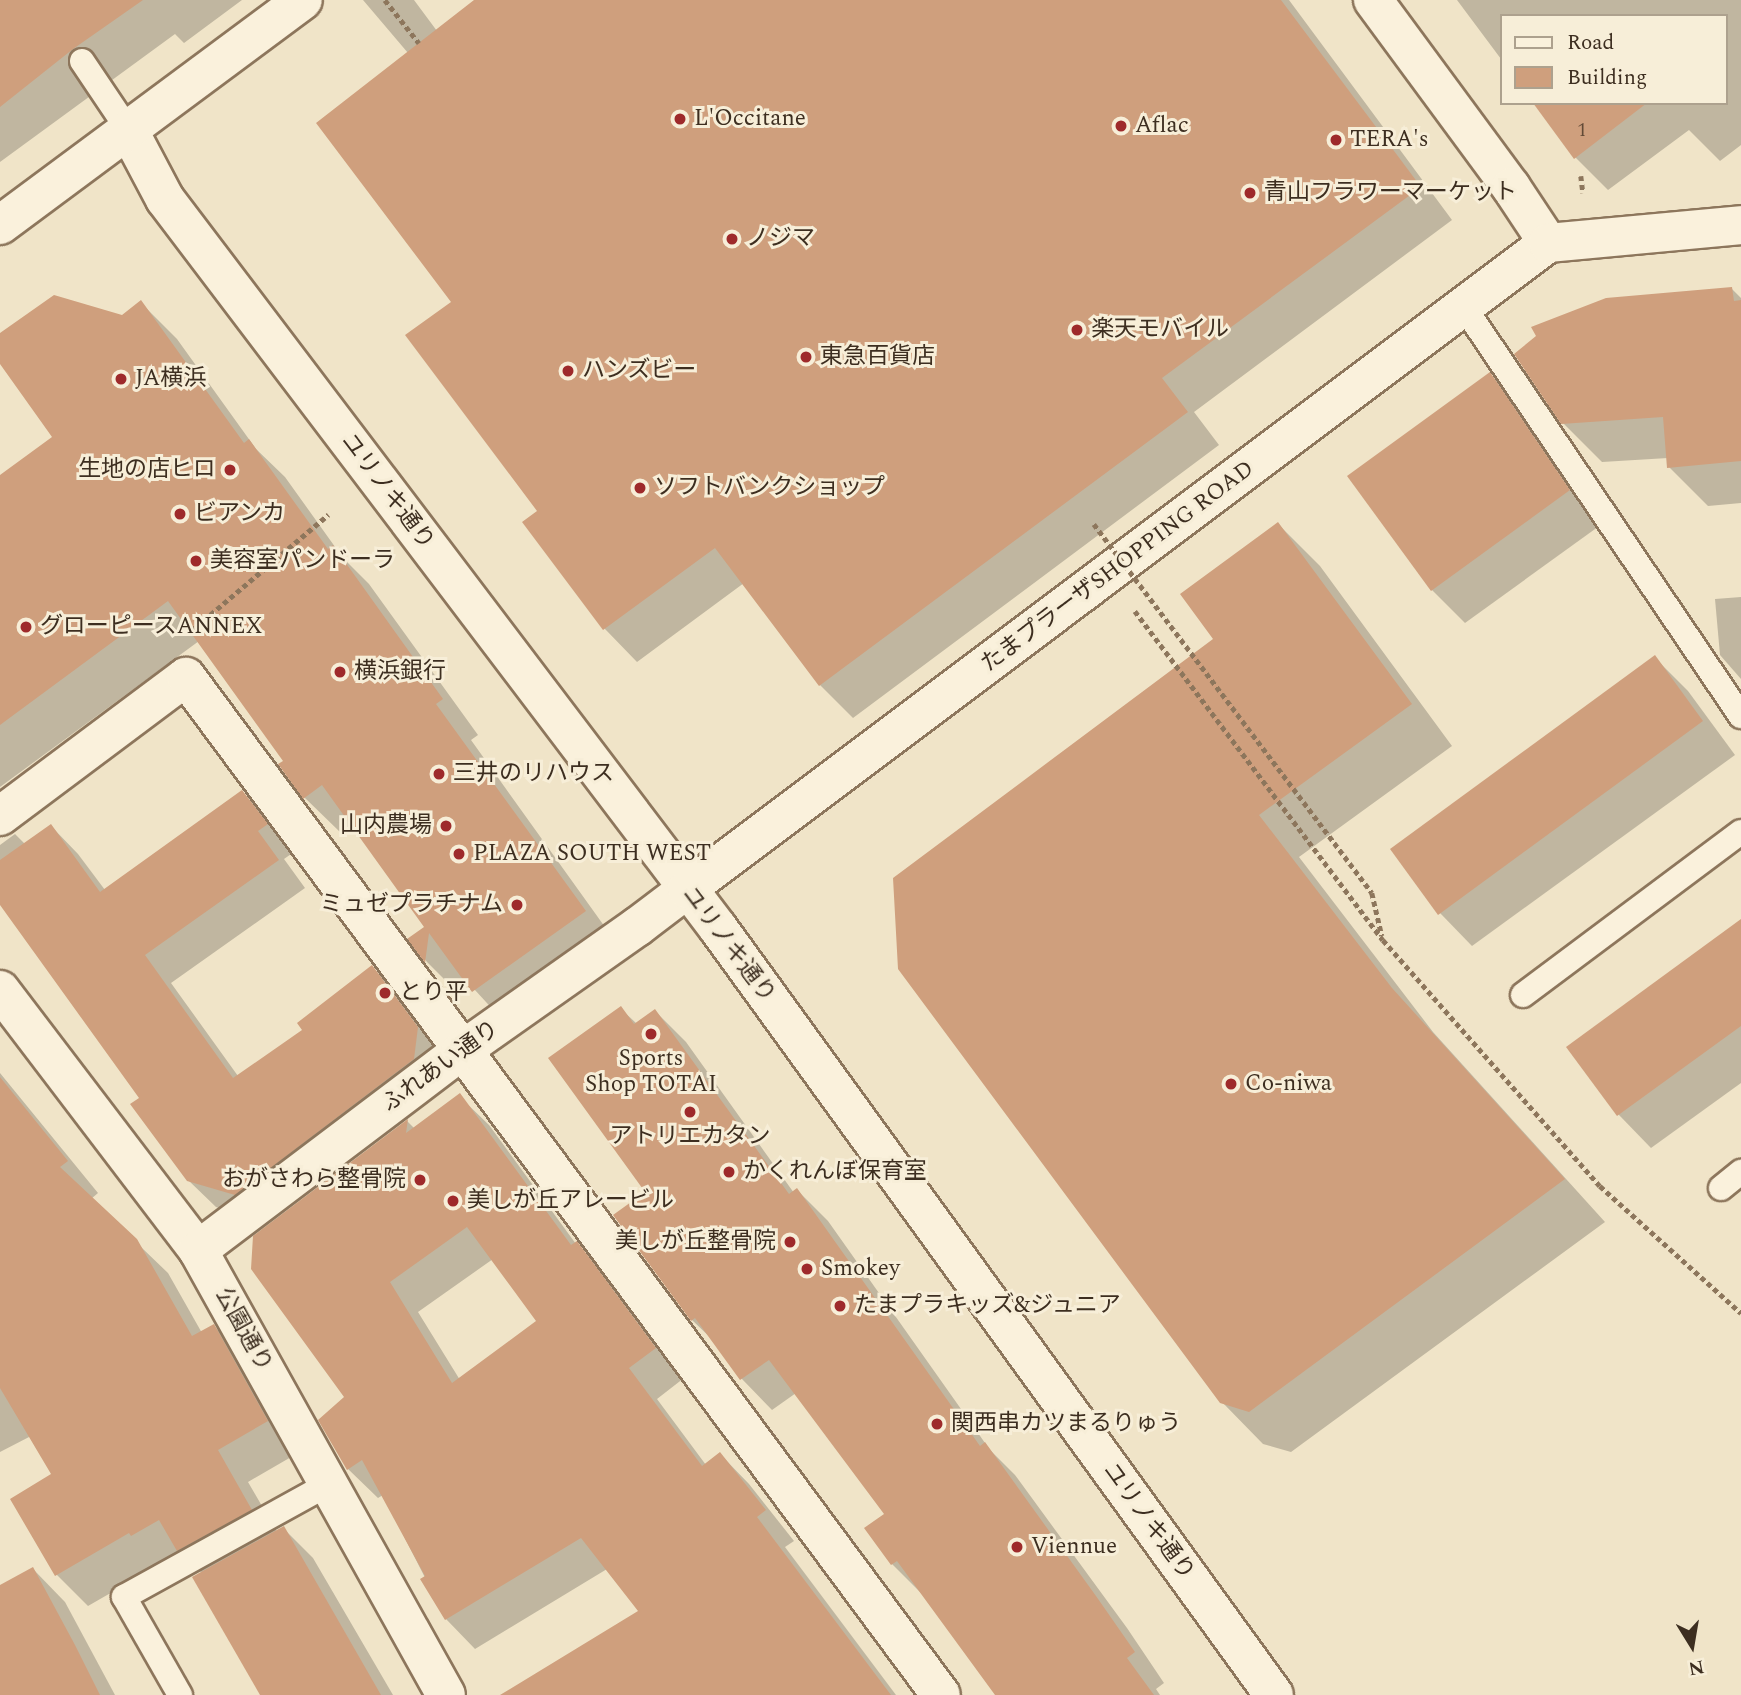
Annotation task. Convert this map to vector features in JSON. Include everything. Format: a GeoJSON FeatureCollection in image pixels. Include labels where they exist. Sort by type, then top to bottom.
{"type":"FeatureCollection","features":[{"type":"Feature","properties":{"kind":"street"},"geometry":{"type":"LineString","coordinates":[[0,225],[303,0]]}},
{"type":"Feature","properties":{"kind":"street"},"geometry":{"type":"LineString","coordinates":[[1373,0],[1511,187],[1548,243],[1741,225]]}},
{"type":"Feature","properties":{"kind":"street","name":"ユリノキ通り"},"geometry":{"type":"LineString","coordinates":[[129,131],[165,199],[687,889],[1274,1695]]}},
{"type":"Feature","properties":{"kind":"street","name":"たまプラーザSHOPPING ROAD"},"geometry":{"type":"LineString","coordinates":[[687,889],[1548,243]]}},
{"type":"Feature","properties":{"kind":"street"},"geometry":{"type":"LineString","coordinates":[[0,816],[186,677],[941,1695]]}},
{"type":"Feature","properties":{"kind":"street","name":"ふれあい通り"},"geometry":{"type":"LineString","coordinates":[[198,1250],[461,1051],[687,889]]}},
{"type":"Feature","properties":{"kind":"street","name":"公園通り"},"geometry":{"type":"LineString","coordinates":[[0,990],[198,1250],[446,1695]]}},
{"type":"Feature","properties":{"kind":"lane"},"geometry":{"type":"LineString","coordinates":[[82,61],[129,131]]}},
{"type":"Feature","properties":{"kind":"lane"},"geometry":{"type":"LineString","coordinates":[[1464,307],[1741,716]]}},
{"type":"Feature","properties":{"kind":"lane"},"geometry":{"type":"LineString","coordinates":[[1523,995],[1741,832]]}},
{"type":"Feature","properties":{"kind":"lane"},"geometry":{"type":"LineString","coordinates":[[1721,1188],[1741,1172]]}},
{"type":"Feature","properties":{"kind":"lane"},"geometry":{"type":"LineString","coordinates":[[180,1695],[124,1597],[329,1484]]}},
{"type":"Feature","properties":{"kind":"path"},"geometry":{"type":"LineString","coordinates":[[385,0],[419,43]]}},
{"type":"Feature","properties":{"kind":"path"},"geometry":{"type":"LineString","coordinates":[[186,677],[166,652],[328,515]]}},
{"type":"Feature","properties":{"kind":"path"},"geometry":{"type":"LineString","coordinates":[[1094,524],[1372,893],[1383,940]]}},
{"type":"Feature","properties":{"kind":"path"},"geometry":{"type":"LineString","coordinates":[[1134,610],[1383,940],[1600,1186],[1741,1312]]}},
{"type":"Feature","properties":{"kind":"building"},"geometry":{"type":"Polygon","coordinates":[[[0,0],[143,0],[73,49],[0,107],[0,0]]]}},
{"type":"Feature","properties":{"kind":"building","name":"東急百貨店"},"geometry":{"type":"Polygon","coordinates":[[[474,0],[1281,0],[1421,187],[1162,378],[1188,412],[819,686],[715,548],[603,630],[522,522],[537,511],[405,335],[451,302],[316,123],[474,0]]]}},
{"type":"Feature","properties":{"kind":"building"},"geometry":{"type":"Polygon","coordinates":[[[1534,105],[1644,105],[1574,159],[1534,105]]]}},
{"type":"Feature","properties":{"kind":"building"},"geometry":{"type":"Polygon","coordinates":[[[1732,287],[1734,301],[1741,300],[1741,461],[1667,468],[1663,417],[1561,424],[1514,354],[1536,336],[1531,327],[1606,298],[1732,287]]]}},
{"type":"Feature","properties":{"kind":"building"},"geometry":{"type":"Polygon","coordinates":[[[54,295],[122,315],[141,300],[244,443],[249,439],[328,549],[333,545],[443,699],[436,704],[586,911],[472,992],[429,933],[425,963],[407,939],[424,927],[322,785],[303,799],[278,764],[283,761],[168,601],[0,725],[0,475],[52,437],[0,364],[0,333],[54,295]]]}},
{"type":"Feature","properties":{"kind":"building"},"geometry":{"type":"Polygon","coordinates":[[[1490,372],[1570,490],[1431,591],[1347,476],[1490,372]]]}},
{"type":"Feature","properties":{"kind":"building","name":"Co-niwa"},"geometry":{"type":"Polygon","coordinates":[[[1278,522],[1412,704],[1259,815],[1392,988],[1565,1179],[1249,1412],[1220,1403],[898,969],[893,878],[1213,639],[1180,594],[1278,522]]]}},
{"type":"Feature","properties":{"kind":"building"},"geometry":{"type":"Polygon","coordinates":[[[1655,655],[1703,721],[1438,915],[1390,849],[1655,655]]]}},
{"type":"Feature","properties":{"kind":"building"},"geometry":{"type":"Polygon","coordinates":[[[242,790],[268,824],[258,831],[279,860],[145,955],[233,1078],[302,1030],[297,1023],[372,965],[418,1027],[414,1059],[235,1195],[187,1181],[130,1104],[139,1098],[0,905],[0,860],[51,824],[100,892],[242,790]]]}},
{"type":"Feature","properties":{"kind":"building"},"geometry":{"type":"Polygon","coordinates":[[[1741,919],[1741,1026],[1617,1116],[1566,1047],[1741,919]]]}},
{"type":"Feature","properties":{"kind":"building"},"geometry":{"type":"Polygon","coordinates":[[[621,1006],[634,1024],[655,1009],[789,1194],[797,1188],[980,1446],[985,1442],[1096,1596],[1135,1652],[1127,1658],[1154,1695],[995,1695],[897,1561],[891,1565],[864,1528],[884,1514],[769,1360],[740,1380],[695,1318],[691,1321],[613,1215],[645,1192],[548,1058],[621,1006]]]}},
{"type":"Feature","properties":{"kind":"building"},"geometry":{"type":"Polygon","coordinates":[[[0,1077],[68,1161],[60,1167],[137,1239],[192,1336],[214,1324],[268,1421],[218,1450],[252,1510],[177,1551],[159,1520],[131,1536],[129,1533],[55,1576],[10,1499],[51,1474],[0,1388],[0,1077]]]}},
{"type":"Feature","properties":{"kind":"building"},"geometry":{"type":"Polygon","coordinates":[[[460,1093],[571,1245],[577,1241],[656,1348],[629,1368],[702,1466],[720,1452],[766,1510],[757,1517],[891,1695],[500,1695],[638,1611],[581,1538],[445,1620],[420,1579],[425,1576],[362,1460],[347,1470],[318,1420],[344,1397],[251,1269],[253,1236],[408,1119],[406,1133],[460,1093]],[[467,1227],[390,1282],[452,1383],[536,1321],[467,1227]]]}},
{"type":"Feature","properties":{"kind":"building"},"geometry":{"type":"Polygon","coordinates":[[[284,1526],[381,1695],[260,1695],[192,1577],[284,1526]]]}},
{"type":"Feature","properties":{"kind":"building"},"geometry":{"type":"Polygon","coordinates":[[[33,1567],[100,1695],[0,1695],[0,1585],[33,1567]]]}},
{"type":"Feature","properties":{"kind":"place","name":"L'Occitane"},"geometry":{"type":"Point","coordinates":[680,119]}},
{"type":"Feature","properties":{"kind":"place","name":"Aflac"},"geometry":{"type":"Point","coordinates":[1121,126]}},
{"type":"Feature","properties":{"kind":"place","name":"TERA's"},"geometry":{"type":"Point","coordinates":[1336,140]}},
{"type":"Feature","properties":{"kind":"place","name":"青山フラワーマーケット"},"geometry":{"type":"Point","coordinates":[1250,193]}},
{"type":"Feature","properties":{"kind":"place","name":"ノジマ"},"geometry":{"type":"Point","coordinates":[732,239]}},
{"type":"Feature","properties":{"kind":"place","name":"楽天モバイル"},"geometry":{"type":"Point","coordinates":[1077,330]}},
{"type":"Feature","properties":{"kind":"place","name":"東急百貨店"},"geometry":{"type":"Point","coordinates":[806,357]}},
{"type":"Feature","properties":{"kind":"place","name":"ハンズビー"},"geometry":{"type":"Point","coordinates":[568,371]}},
{"type":"Feature","properties":{"kind":"place","name":"JA横浜"},"geometry":{"type":"Point","coordinates":[121,379]}},
{"type":"Feature","properties":{"kind":"place","name":"生地の店ヒロ"},"geometry":{"type":"Point","coordinates":[230,470]}},
{"type":"Feature","properties":{"kind":"place","name":"ソフトバンクショップ"},"geometry":{"type":"Point","coordinates":[640,488]}},
{"type":"Feature","properties":{"kind":"place","name":"ビアンカ"},"geometry":{"type":"Point","coordinates":[180,514]}},
{"type":"Feature","properties":{"kind":"place","name":"美容室パンドーラ"},"geometry":{"type":"Point","coordinates":[196,561]}},
{"type":"Feature","properties":{"kind":"place","name":"グローピースANNEX"},"geometry":{"type":"Point","coordinates":[26,627]}},
{"type":"Feature","properties":{"kind":"place","name":"横浜銀行"},"geometry":{"type":"Point","coordinates":[340,672]}},
{"type":"Feature","properties":{"kind":"place","name":"三井のリハウス"},"geometry":{"type":"Point","coordinates":[439,774]}},
{"type":"Feature","properties":{"kind":"place","name":"山内農場"},"geometry":{"type":"Point","coordinates":[446,826]}},
{"type":"Feature","properties":{"kind":"place","name":"PLAZA SOUTH WEST"},"geometry":{"type":"Point","coordinates":[459,854]}},
{"type":"Feature","properties":{"kind":"place","name":"ミュゼプラチナム"},"geometry":{"type":"Point","coordinates":[517,905]}},
{"type":"Feature","properties":{"kind":"place","name":"とり平"},"geometry":{"type":"Point","coordinates":[385,993]}},
{"type":"Feature","properties":{"kind":"place","name":"Sports Shop TOTAI"},"geometry":{"type":"Point","coordinates":[651,1034]}},
{"type":"Feature","properties":{"kind":"place","name":"Co-niwa"},"geometry":{"type":"Point","coordinates":[1231,1084]}},
{"type":"Feature","properties":{"kind":"place","name":"アトリエカタン"},"geometry":{"type":"Point","coordinates":[690,1112]}},
{"type":"Feature","properties":{"kind":"place","name":"かくれんぼ保育室"},"geometry":{"type":"Point","coordinates":[729,1172]}},
{"type":"Feature","properties":{"kind":"place","name":"おがさわら整骨院"},"geometry":{"type":"Point","coordinates":[420,1180]}},
{"type":"Feature","properties":{"kind":"place","name":"美しが丘アレービル"},"geometry":{"type":"Point","coordinates":[453,1201]}},
{"type":"Feature","properties":{"kind":"place","name":"美しが丘整骨院"},"geometry":{"type":"Point","coordinates":[790,1242]}},
{"type":"Feature","properties":{"kind":"place","name":"Smokey"},"geometry":{"type":"Point","coordinates":[807,1269]}},
{"type":"Feature","properties":{"kind":"place","name":"たまプラキッズ&ジュニア"},"geometry":{"type":"Point","coordinates":[840,1306]}},
{"type":"Feature","properties":{"kind":"place","name":"関西串カツまるりゅう"},"geometry":{"type":"Point","coordinates":[937,1424]}},
{"type":"Feature","properties":{"kind":"place","name":"Viennue"},"geometry":{"type":"Point","coordinates":[1017,1547]}}]}
